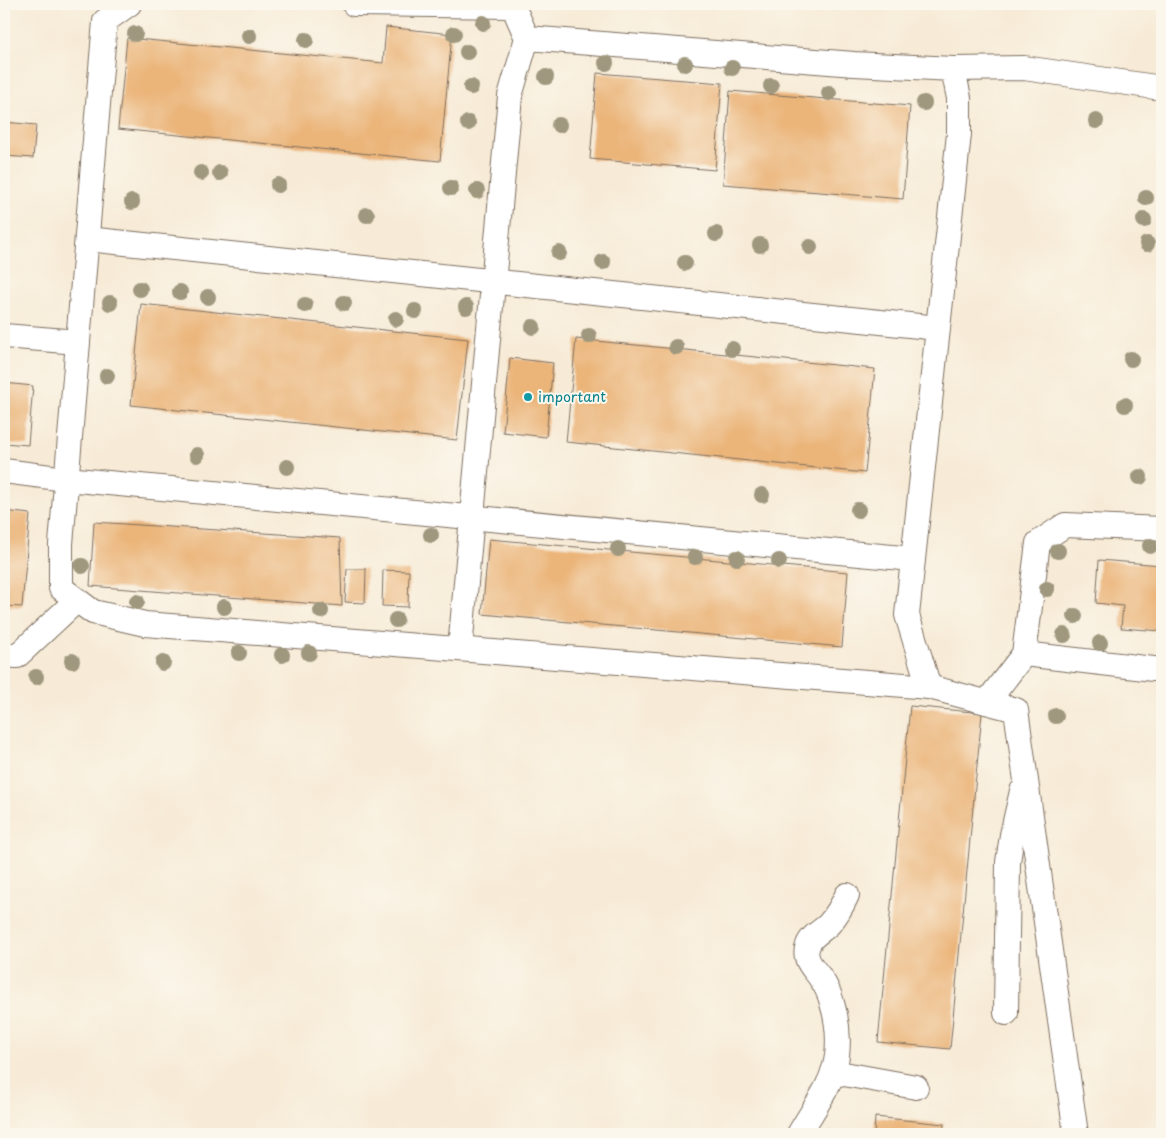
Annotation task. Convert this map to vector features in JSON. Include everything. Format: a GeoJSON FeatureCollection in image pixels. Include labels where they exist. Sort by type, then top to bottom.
{"type":"FeatureCollection","features":[{"type":"Feature","properties":{"kind":"street"},"geometry":{"type":"LineString","coordinates":[[129,4],[105,21],[61,544],[61,588],[94,612],[145,624],[929,687],[1016,710],[1076,1134]]}},
{"type":"Feature","properties":{"kind":"street"},"geometry":{"type":"LineString","coordinates":[[354,4],[513,6],[527,38],[510,96],[460,649]]}},
{"type":"Feature","properties":{"kind":"street"},"geometry":{"type":"LineString","coordinates":[[527,38],[854,64],[953,69],[1024,68],[1162,88]]}},
{"type":"Feature","properties":{"kind":"street"},"geometry":{"type":"LineString","coordinates":[[929,687],[907,615],[959,134],[958,98],[953,69]]}},
{"type":"Feature","properties":{"kind":"street"},"geometry":{"type":"LineString","coordinates":[[87,239],[938,328]]}},
{"type":"Feature","properties":{"kind":"street"},"geometry":{"type":"LineString","coordinates":[[4,336],[78,342]]}},
{"type":"Feature","properties":{"kind":"street"},"geometry":{"type":"LineString","coordinates":[[4,472],[66,480],[913,558]]}},
{"type":"Feature","properties":{"kind":"street"},"geometry":{"type":"LineString","coordinates":[[988,702],[1024,654],[1038,543],[1065,525],[1162,529]]}},
{"type":"Feature","properties":{"kind":"street"},"geometry":{"type":"LineString","coordinates":[[4,654],[17,656],[77,600]]}},
{"type":"Feature","properties":{"kind":"street"},"geometry":{"type":"LineString","coordinates":[[1024,654],[1162,670]]}},
{"type":"Feature","properties":{"kind":"street"},"geometry":{"type":"LineString","coordinates":[[1006,1013],[1008,862],[1012,835],[1025,780]]}},
{"type":"Feature","properties":{"kind":"street"},"geometry":{"type":"LineString","coordinates":[[799,1134],[823,1095],[833,1072],[838,1038],[832,1003],[822,980],[808,962],[806,954],[812,938],[836,916],[847,895]]}},
{"type":"Feature","properties":{"kind":"street"},"geometry":{"type":"LineString","coordinates":[[833,1072],[916,1087]]}},
{"type":"Feature","properties":{"kind":"building"},"geometry":{"type":"Polygon","coordinates":[[[386,27],[452,34],[440,161],[118,129],[127,38],[383,63],[386,27]]]}},
{"type":"Feature","properties":{"kind":"building"},"geometry":{"type":"Polygon","coordinates":[[[597,73],[722,83],[715,170],[590,159],[597,73]]]}},
{"type":"Feature","properties":{"kind":"building"},"geometry":{"type":"Polygon","coordinates":[[[730,91],[910,106],[903,199],[723,184],[730,91]]]}},
{"type":"Feature","properties":{"kind":"building"},"geometry":{"type":"Polygon","coordinates":[[[4,122],[36,125],[33,158],[4,156],[4,122]]]}},
{"type":"Feature","properties":{"kind":"building"},"geometry":{"type":"Polygon","coordinates":[[[141,304],[468,339],[457,440],[131,405],[141,304]]]}},
{"type":"Feature","properties":{"kind":"building"},"geometry":{"type":"Polygon","coordinates":[[[576,339],[875,369],[865,473],[566,442],[576,339]]]}},
{"type":"Feature","properties":{"kind":"building","name":"important"},"geometry":{"type":"Polygon","coordinates":[[[510,358],[553,363],[546,437],[503,432],[510,358]]]}},
{"type":"Feature","properties":{"kind":"building"},"geometry":{"type":"Polygon","coordinates":[[[4,383],[33,386],[28,445],[4,443],[4,383]]]}},
{"type":"Feature","properties":{"kind":"building"},"geometry":{"type":"Polygon","coordinates":[[[4,511],[30,514],[22,607],[4,606],[4,511]]]}},
{"type":"Feature","properties":{"kind":"building"},"geometry":{"type":"Polygon","coordinates":[[[94,522],[340,538],[342,606],[90,586],[94,522]]]}},
{"type":"Feature","properties":{"kind":"building"},"geometry":{"type":"Polygon","coordinates":[[[489,539],[848,572],[842,647],[482,614],[489,539]]]}},
{"type":"Feature","properties":{"kind":"building"},"geometry":{"type":"Polygon","coordinates":[[[1099,560],[1162,565],[1162,631],[1121,628],[1123,606],[1096,603],[1099,560]]]}},
{"type":"Feature","properties":{"kind":"building"},"geometry":{"type":"Polygon","coordinates":[[[347,569],[366,569],[365,603],[345,602],[347,569]]]}},
{"type":"Feature","properties":{"kind":"building"},"geometry":{"type":"Polygon","coordinates":[[[383,570],[409,571],[408,607],[382,606],[383,570]]]}},
{"type":"Feature","properties":{"kind":"building"},"geometry":{"type":"Polygon","coordinates":[[[910,706],[982,713],[950,1049],[878,1042],[910,706]]]}},
{"type":"Feature","properties":{"kind":"building"},"geometry":{"type":"Polygon","coordinates":[[[875,1117],[944,1124],[943,1134],[874,1134],[875,1117]]]}},
{"type":"Feature","properties":{"kind":"place","name":"important"},"geometry":{"type":"Point","coordinates":[528,397]}}]}
